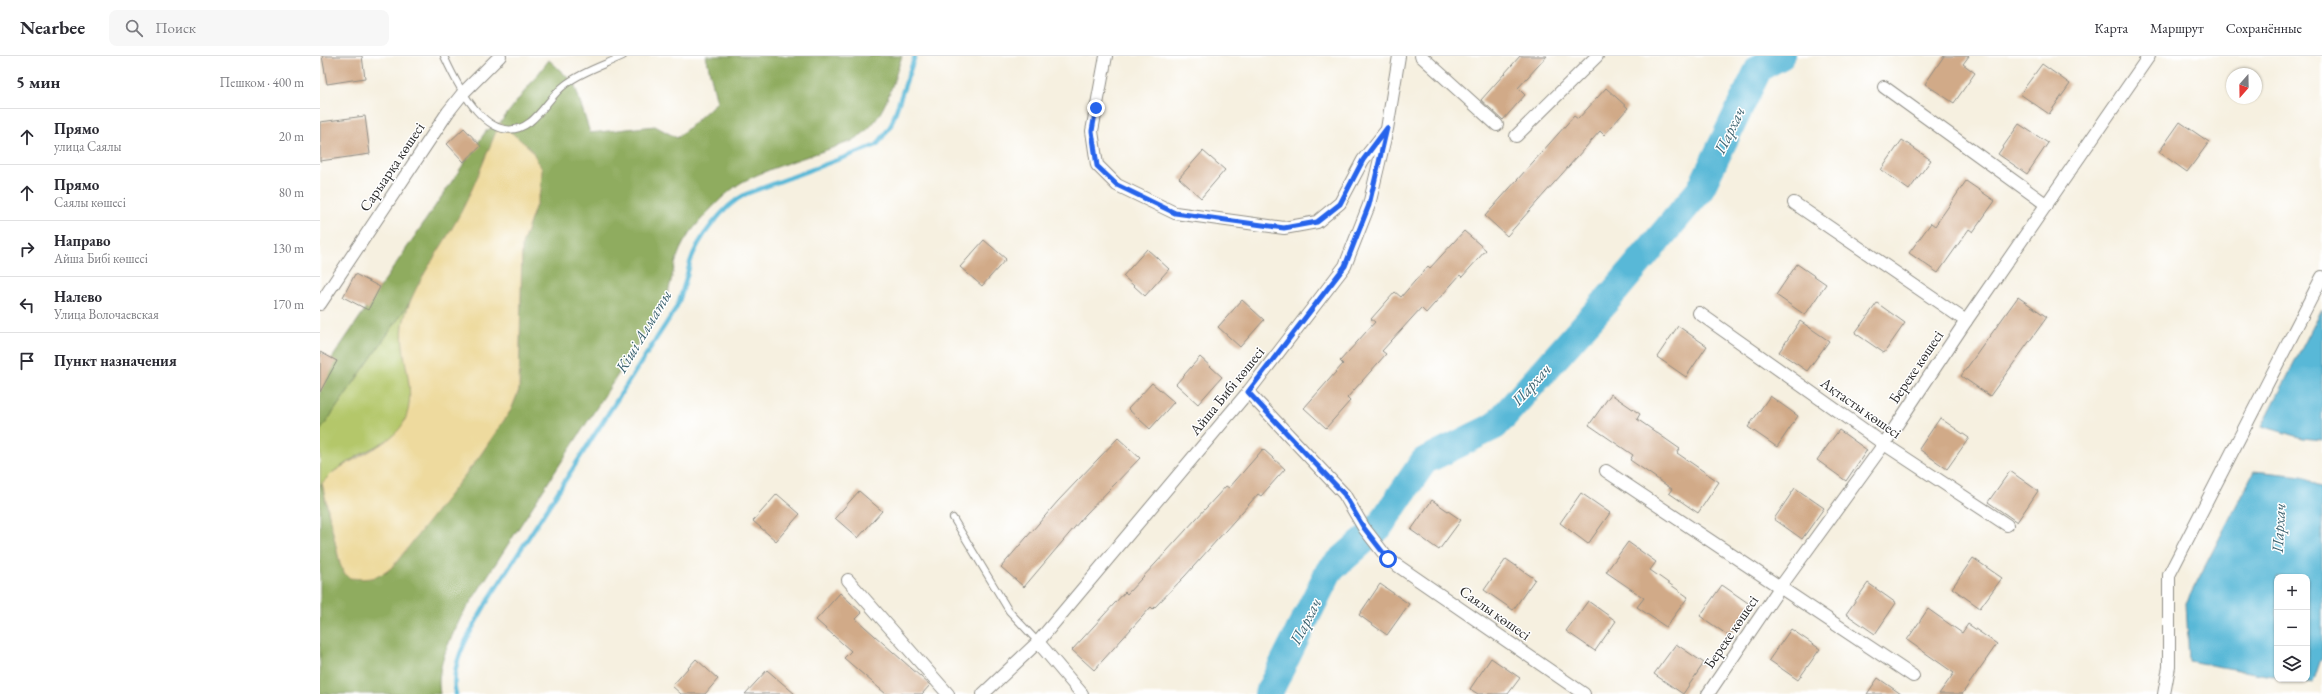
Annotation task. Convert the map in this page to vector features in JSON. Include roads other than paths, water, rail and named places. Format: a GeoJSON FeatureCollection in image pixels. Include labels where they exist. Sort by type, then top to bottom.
{"type":"FeatureCollection","features":[{"type":"Feature","properties":{"kind":"street","name":"Сарыарқа көшесі"},"geometry":{"type":"LineString","coordinates":[[320,304],[444,119],[463,93],[500,56]]}},
{"type":"Feature","properties":{"kind":"street"},"geometry":{"type":"LineString","coordinates":[[1106,56],[1092,131],[1097,166],[1117,185],[1175,213],[1284,228],[1317,222],[1340,204],[1363,160],[1387,128]]}},
{"type":"Feature","properties":{"kind":"street","name":"Айша Бибі көшесі"},"geometry":{"type":"LineString","coordinates":[[983,694],[1038,642],[1248,392],[1345,266],[1369,205],[1387,128],[1399,56]]}},
{"type":"Feature","properties":{"kind":"street"},"geometry":{"type":"LineString","coordinates":[[1421,56],[1497,125]]}},
{"type":"Feature","properties":{"kind":"street"},"geometry":{"type":"LineString","coordinates":[[1516,136],[1597,56]]}},
{"type":"Feature","properties":{"kind":"street","name":"Береке көшесі"},"geometry":{"type":"LineString","coordinates":[[1708,694],[1781,586],[1884,444],[1966,321],[2150,56]]}},
{"type":"Feature","properties":{"kind":"street"},"geometry":{"type":"LineString","coordinates":[[1884,87],[2048,205]]}},
{"type":"Feature","properties":{"kind":"street"},"geometry":{"type":"LineString","coordinates":[[1794,203],[1966,321]]}},
{"type":"Feature","properties":{"kind":"street"},"geometry":{"type":"LineString","coordinates":[[2164,694],[2169,667],[2169,575],[2322,277]]}},
{"type":"Feature","properties":{"kind":"street","name":"Ақтасты көшесі"},"geometry":{"type":"LineString","coordinates":[[1699,313],[1884,444],[2007,526]]}},
{"type":"Feature","properties":{"kind":"street","name":"Саялы көшесі"},"geometry":{"type":"LineString","coordinates":[[1248,392],[1344,494],[1364,528],[1388,559],[1584,694]]}},
{"type":"Feature","properties":{"kind":"street"},"geometry":{"type":"LineString","coordinates":[[1606,471],[1781,586],[1913,676]]}},
{"type":"Feature","properties":{"kind":"street"},"geometry":{"type":"LineString","coordinates":[[848,580],[948,694]]}},
{"type":"Feature","properties":{"kind":"street"},"geometry":{"type":"LineString","coordinates":[[1038,642],[1082,694]]}},
{"type":"Feature","properties":{"kind":"lane"},"geometry":{"type":"LineString","coordinates":[[444,56],[463,93],[487,121],[504,130],[514,130],[531,121],[565,84],[578,76],[624,56]]}},
{"type":"Feature","properties":{"kind":"lane"},"geometry":{"type":"LineString","coordinates":[[953,518],[1009,611],[1038,642]]}},
{"type":"Feature","properties":{"kind":"water"},"geometry":{"type":"Polygon","coordinates":[[[2322,309],[2322,440],[2302,438],[2262,426],[2322,309]]]}},
{"type":"Feature","properties":{"kind":"water"},"geometry":{"type":"Polygon","coordinates":[[[2254,471],[2302,476],[2322,488],[2322,656],[2313,683],[2307,682],[2310,682],[2310,574],[2274,574],[2274,676],[2189,661],[2186,603],[2254,471]]]}},
{"type":"Feature","properties":{"kind":"waterway","name":"Кіші Алматы"},"geometry":{"type":"LineString","coordinates":[[456,694],[454,682],[456,670],[463,646],[469,634],[487,602],[676,308],[690,263],[699,244],[712,224],[729,206],[746,194],[877,145],[891,125],[915,56]]}},
{"type":"Feature","properties":{"kind":"waterway","name":"Пархач"},"geometry":{"type":"LineString","coordinates":[[1268,694],[1329,571],[1379,527],[1424,461],[1495,426],[1614,292],[1700,190],[1759,68],[1781,56]]}}]}
